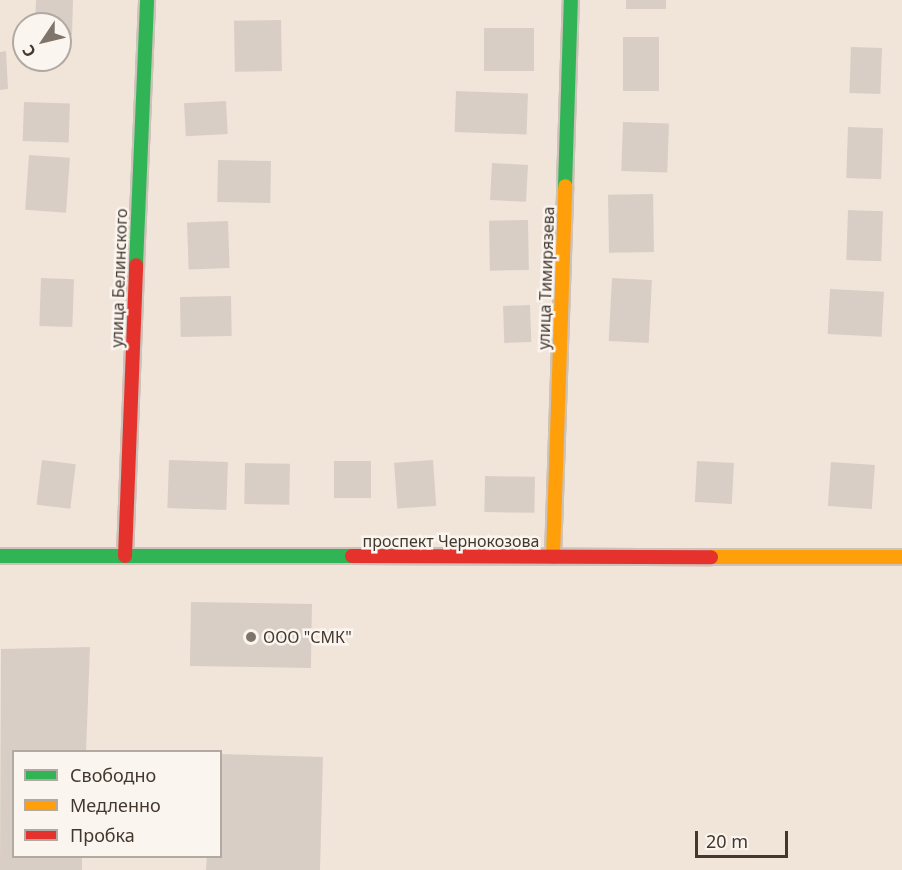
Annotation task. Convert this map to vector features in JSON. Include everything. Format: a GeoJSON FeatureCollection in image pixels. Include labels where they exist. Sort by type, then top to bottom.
{"type":"FeatureCollection","features":[{"type":"Feature","properties":{"kind":"street","name":"улица Белинского"},"geometry":{"type":"LineString","coordinates":[[125,556],[147,0]]}},
{"type":"Feature","properties":{"kind":"street","name":"улица Тимирязева"},"geometry":{"type":"LineString","coordinates":[[553,557],[571,0]]}},
{"type":"Feature","properties":{"kind":"street","name":"проспект Чернокозова"},"geometry":{"type":"LineString","coordinates":[[0,556],[902,557]]}},
{"type":"Feature","properties":{"kind":"building"},"geometry":{"type":"Polygon","coordinates":[[[36,0],[73,0],[72,35],[72,12],[36,12],[36,0]]]}},
{"type":"Feature","properties":{"kind":"building"},"geometry":{"type":"Polygon","coordinates":[[[626,0],[666,0],[666,9],[626,9],[626,0]]]}},
{"type":"Feature","properties":{"kind":"building"},"geometry":{"type":"Polygon","coordinates":[[[281,20],[282,71],[235,72],[234,21],[281,20]]]}},
{"type":"Feature","properties":{"kind":"building"},"geometry":{"type":"Polygon","coordinates":[[[484,28],[534,28],[534,71],[484,71],[484,28]]]}},
{"type":"Feature","properties":{"kind":"building"},"geometry":{"type":"Polygon","coordinates":[[[623,37],[659,37],[659,91],[623,91],[623,37]]]}},
{"type":"Feature","properties":{"kind":"building"},"geometry":{"type":"Polygon","coordinates":[[[851,47],[882,48],[880,94],[849,93],[851,47]]]}},
{"type":"Feature","properties":{"kind":"building"},"geometry":{"type":"Polygon","coordinates":[[[6,51],[8,89],[0,90],[0,52],[6,51]]]}},
{"type":"Feature","properties":{"kind":"building"},"geometry":{"type":"Polygon","coordinates":[[[456,91],[528,94],[527,134],[455,132],[456,91]]]}},
{"type":"Feature","properties":{"kind":"building"},"geometry":{"type":"Polygon","coordinates":[[[226,101],[228,134],[186,136],[184,103],[226,101]]]}},
{"type":"Feature","properties":{"kind":"building"},"geometry":{"type":"Polygon","coordinates":[[[24,102],[70,104],[69,143],[23,141],[24,102]]]}},
{"type":"Feature","properties":{"kind":"building"},"geometry":{"type":"Polygon","coordinates":[[[623,122],[669,124],[667,173],[621,171],[623,122]]]}},
{"type":"Feature","properties":{"kind":"building"},"geometry":{"type":"Polygon","coordinates":[[[848,127],[883,128],[881,179],[846,178],[848,127]]]}},
{"type":"Feature","properties":{"kind":"building"},"geometry":{"type":"Polygon","coordinates":[[[29,155],[70,158],[66,213],[25,210],[29,155]]]}},
{"type":"Feature","properties":{"kind":"building"},"geometry":{"type":"Polygon","coordinates":[[[218,160],[271,161],[270,203],[217,202],[218,160]]]}},
{"type":"Feature","properties":{"kind":"building"},"geometry":{"type":"Polygon","coordinates":[[[492,163],[528,165],[526,202],[490,200],[492,163]]]}},
{"type":"Feature","properties":{"kind":"building"},"geometry":{"type":"Polygon","coordinates":[[[653,194],[654,252],[609,253],[608,195],[653,194]]]}},
{"type":"Feature","properties":{"kind":"building"},"geometry":{"type":"Polygon","coordinates":[[[848,210],[883,211],[881,261],[846,260],[848,210]]]}},
{"type":"Feature","properties":{"kind":"building"},"geometry":{"type":"Polygon","coordinates":[[[528,220],[529,270],[490,271],[489,221],[528,220]]]}},
{"type":"Feature","properties":{"kind":"building"},"geometry":{"type":"Polygon","coordinates":[[[228,221],[230,268],[189,269],[187,222],[228,221]]]}},
{"type":"Feature","properties":{"kind":"building"},"geometry":{"type":"Polygon","coordinates":[[[41,278],[74,279],[72,327],[39,326],[41,278]]]}},
{"type":"Feature","properties":{"kind":"building"},"geometry":{"type":"Polygon","coordinates":[[[612,278],[652,280],[649,343],[609,341],[612,278]]]}},
{"type":"Feature","properties":{"kind":"building"},"geometry":{"type":"Polygon","coordinates":[[[830,289],[884,292],[882,337],[828,334],[830,289]]]}},
{"type":"Feature","properties":{"kind":"building"},"geometry":{"type":"Polygon","coordinates":[[[231,296],[232,336],[181,337],[180,297],[231,296]]]}},
{"type":"Feature","properties":{"kind":"building"},"geometry":{"type":"Polygon","coordinates":[[[530,305],[531,342],[504,343],[503,306],[530,305]]]}},
{"type":"Feature","properties":{"kind":"building"},"geometry":{"type":"Polygon","coordinates":[[[42,460],[76,464],[70,509],[37,505],[42,460]]]}},
{"type":"Feature","properties":{"kind":"building"},"geometry":{"type":"Polygon","coordinates":[[[169,460],[228,462],[226,510],[167,508],[169,460]]]}},
{"type":"Feature","properties":{"kind":"building"},"geometry":{"type":"Polygon","coordinates":[[[433,460],[436,506],[397,509],[394,463],[433,460]]]}},
{"type":"Feature","properties":{"kind":"building"},"geometry":{"type":"Polygon","coordinates":[[[334,461],[371,461],[371,498],[334,498],[334,461]]]}},
{"type":"Feature","properties":{"kind":"building"},"geometry":{"type":"Polygon","coordinates":[[[697,461],[734,463],[732,504],[695,502],[697,461]]]}},
{"type":"Feature","properties":{"kind":"building"},"geometry":{"type":"Polygon","coordinates":[[[831,462],[875,465],[872,509],[828,506],[831,462]]]}},
{"type":"Feature","properties":{"kind":"building"},"geometry":{"type":"Polygon","coordinates":[[[245,463],[290,464],[289,505],[244,504],[245,463]]]}},
{"type":"Feature","properties":{"kind":"building"},"geometry":{"type":"Polygon","coordinates":[[[485,476],[535,477],[534,513],[484,512],[485,476]]]}},
{"type":"Feature","properties":{"kind":"building","name":"ООО \"СМК\""},"geometry":{"type":"Polygon","coordinates":[[[191,602],[312,604],[311,668],[190,666],[191,602]]]}},
{"type":"Feature","properties":{"kind":"building"},"geometry":{"type":"Polygon","coordinates":[[[90,647],[86,750],[12,750],[12,858],[82,858],[82,870],[0,870],[1,649],[90,647]]]}},
{"type":"Feature","properties":{"kind":"building"},"geometry":{"type":"Polygon","coordinates":[[[222,754],[323,757],[320,870],[206,870],[207,858],[222,858],[222,754]]]}},
{"type":"Feature","properties":{"kind":"traffic: fast"},"geometry":{"type":"LineString","coordinates":[[136,265],[147,0]]}},
{"type":"Feature","properties":{"kind":"traffic: fast"},"geometry":{"type":"LineString","coordinates":[[565,186],[571,0]]}},
{"type":"Feature","properties":{"kind":"traffic: fast"},"geometry":{"type":"LineString","coordinates":[[0,556],[352,556]]}},
{"type":"Feature","properties":{"kind":"traffic: slow"},"geometry":{"type":"LineString","coordinates":[[553,557],[565,186]]}},
{"type":"Feature","properties":{"kind":"traffic: slow"},"geometry":{"type":"LineString","coordinates":[[711,557],[902,557]]}},
{"type":"Feature","properties":{"kind":"traffic: jam"},"geometry":{"type":"LineString","coordinates":[[125,556],[136,265]]}},
{"type":"Feature","properties":{"kind":"traffic: jam"},"geometry":{"type":"LineString","coordinates":[[352,556],[711,557]]}},
{"type":"Feature","properties":{"kind":"place","name":"ООО \"СМК\""},"geometry":{"type":"Point","coordinates":[251,637]}}]}
